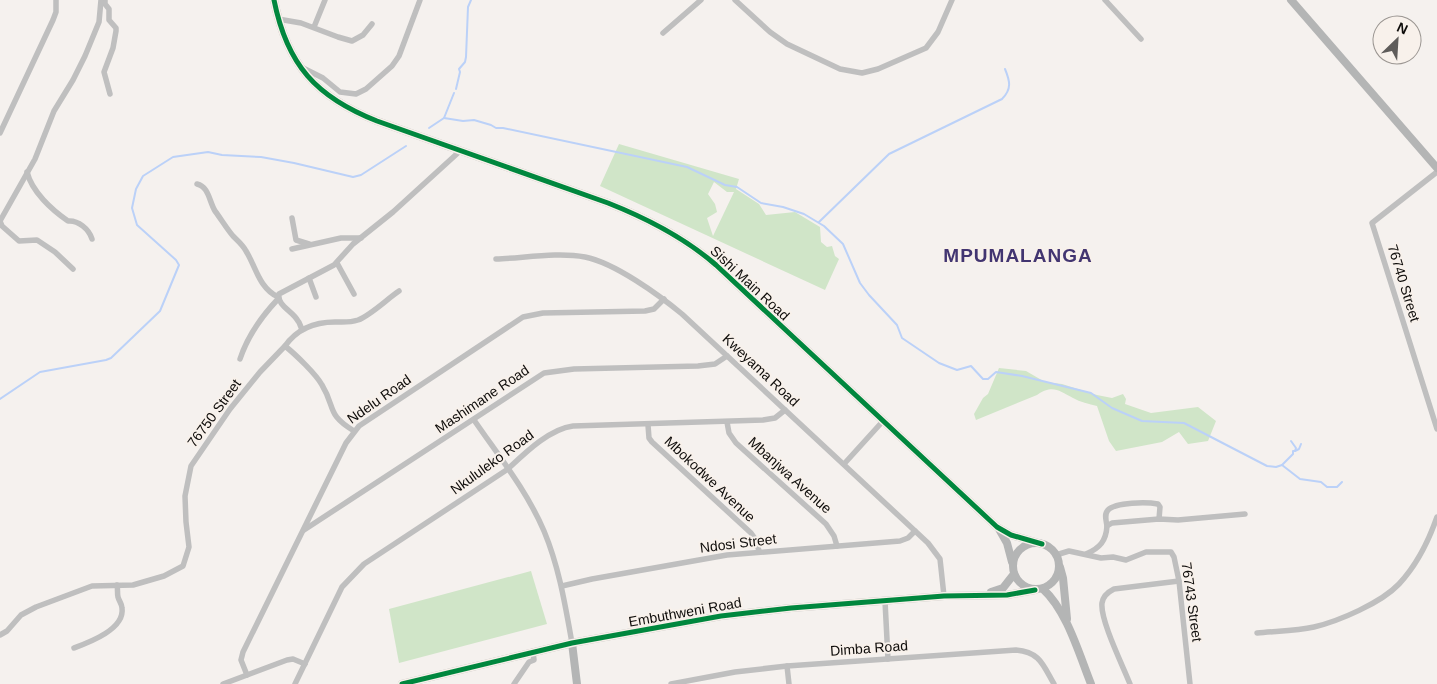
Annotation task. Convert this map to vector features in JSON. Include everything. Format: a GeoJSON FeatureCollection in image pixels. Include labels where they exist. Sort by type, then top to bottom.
{"type":"FeatureCollection","features":[{"type":"Feature","properties":{"kind":"street"},"geometry":{"type":"LineString","coordinates":[[0,133],[53,20],[56,12],[56,0]]}},
{"type":"Feature","properties":{"kind":"street"},"geometry":{"type":"LineString","coordinates":[[73,269],[55,252],[37,240],[19,241],[0,224],[45,136],[54,111],[73,80],[87,51],[99,22],[101,0]]}},
{"type":"Feature","properties":{"kind":"street"},"geometry":{"type":"LineString","coordinates":[[105,0],[105,4],[109,9],[110,20],[116,28],[113,48],[104,72],[110,94]]}},
{"type":"Feature","properties":{"kind":"street","name":"Sishi Main Road"},"geometry":{"type":"LineString","coordinates":[[274,0],[278,19],[290,52],[326,94],[348,109],[377,121],[608,202],[689,244],[716,265],[998,527],[1011,535],[1042,544]]}},
{"type":"Feature","properties":{"kind":"street"},"geometry":{"type":"LineString","coordinates":[[314,27],[325,0]]}},
{"type":"Feature","properties":{"kind":"street"},"geometry":{"type":"LineString","coordinates":[[301,67],[323,78],[340,92],[356,94],[366,89],[392,66],[399,56],[420,0]]}},
{"type":"Feature","properties":{"kind":"street"},"geometry":{"type":"LineString","coordinates":[[663,33],[700,0]]}},
{"type":"Feature","properties":{"kind":"street"},"geometry":{"type":"LineString","coordinates":[[735,0],[770,32],[787,44],[840,69],[862,73],[878,69],[926,48],[938,32],[952,0]]}},
{"type":"Feature","properties":{"kind":"street"},"geometry":{"type":"LineString","coordinates":[[1106,0],[1141,39]]}},
{"type":"Feature","properties":{"kind":"street"},"geometry":{"type":"LineString","coordinates":[[1291,0],[1437,168]]}},
{"type":"Feature","properties":{"kind":"street"},"geometry":{"type":"LineString","coordinates":[[278,19],[292,20],[338,38],[352,41],[364,35],[372,24]]}},
{"type":"Feature","properties":{"kind":"street"},"geometry":{"type":"LineString","coordinates":[[240,359],[255,325],[284,290],[321,273],[337,263],[360,238],[393,212],[460,151]]}},
{"type":"Feature","properties":{"kind":"street"},"geometry":{"type":"LineString","coordinates":[[27,172],[28,178],[40,195],[57,214],[83,227],[90,233],[92,239]]}},
{"type":"Feature","properties":{"kind":"street","name":"76740 Street"},"geometry":{"type":"LineString","coordinates":[[1437,172],[1372,223],[1437,429]]}},
{"type":"Feature","properties":{"kind":"street"},"geometry":{"type":"LineString","coordinates":[[197,184],[202,185],[206,189],[215,210],[245,248],[256,269],[258,278],[298,321],[302,329]]}},
{"type":"Feature","properties":{"kind":"street"},"geometry":{"type":"LineString","coordinates":[[292,218],[296,240],[311,244]]}},
{"type":"Feature","properties":{"kind":"street"},"geometry":{"type":"LineString","coordinates":[[292,249],[342,238],[360,238]]}},
{"type":"Feature","properties":{"kind":"street","name":"Kweyama Road"},"geometry":{"type":"LineString","coordinates":[[496,259],[551,256],[586,257],[609,266],[664,299],[936,551],[940,559],[944,596]]}},
{"type":"Feature","properties":{"kind":"street"},"geometry":{"type":"LineString","coordinates":[[337,263],[354,294]]}},
{"type":"Feature","properties":{"kind":"street"},"geometry":{"type":"LineString","coordinates":[[310,278],[316,297]]}},
{"type":"Feature","properties":{"kind":"street"},"geometry":{"type":"LineString","coordinates":[[354,431],[334,416],[321,382],[285,346],[291,337],[302,329],[319,323],[346,323],[360,319],[399,291]]}},
{"type":"Feature","properties":{"kind":"street","name":"Ndelu Road"},"geometry":{"type":"LineString","coordinates":[[247,675],[241,660],[243,652],[346,443],[354,431],[523,317],[543,313],[654,309],[664,299]]}},
{"type":"Feature","properties":{"kind":"street","name":"76750 Street"},"geometry":{"type":"LineString","coordinates":[[0,635],[7,631],[21,615],[36,607],[92,586],[133,585],[164,576],[183,566],[189,547],[185,496],[191,466],[225,415],[260,372],[285,346]]}},
{"type":"Feature","properties":{"kind":"street","name":"Mashimane Road"},"geometry":{"type":"LineString","coordinates":[[303,531],[544,373],[574,369],[698,366],[716,364],[727,356]]}},
{"type":"Feature","properties":{"kind":"street","name":"Nkululeko Road"},"geometry":{"type":"LineString","coordinates":[[295,684],[342,587],[351,576],[364,564],[508,470],[527,452],[564,428],[769,419],[780,415],[785,410]]}},
{"type":"Feature","properties":{"kind":"street"},"geometry":{"type":"LineString","coordinates":[[474,420],[508,470],[543,528],[562,586],[577,684]]}},
{"type":"Feature","properties":{"kind":"street"},"geometry":{"type":"LineString","coordinates":[[844,464],[883,421]]}},
{"type":"Feature","properties":{"kind":"street","name":"Mbanjwa Avenue"},"geometry":{"type":"LineString","coordinates":[[728,422],[729,433],[736,442],[826,524],[834,536],[836,546]]}},
{"type":"Feature","properties":{"kind":"street","name":"Mbokodwe Avenue"},"geometry":{"type":"LineString","coordinates":[[648,425],[648,438],[751,533],[756,540],[759,551]]}},
{"type":"Feature","properties":{"kind":"street"},"geometry":{"type":"LineString","coordinates":[[1086,554],[1094,551],[1105,541],[1107,526],[1105,516],[1109,509],[1120,505],[1149,502],[1158,504],[1160,507],[1158,518]]}},
{"type":"Feature","properties":{"kind":"street"},"geometry":{"type":"LineString","coordinates":[[1107,526],[1112,523],[1158,518],[1178,520],[1245,514]]}},
{"type":"Feature","properties":{"kind":"street"},"geometry":{"type":"LineString","coordinates":[[1257,633],[1316,627],[1365,607],[1386,594],[1398,585],[1422,552],[1437,517]]}},
{"type":"Feature","properties":{"kind":"street","name":"Sishi Main Road"},"geometry":{"type":"LineString","coordinates":[[998,527],[1007,543],[1012,565]]}},
{"type":"Feature","properties":{"kind":"street","name":"Ndosi Street"},"geometry":{"type":"LineString","coordinates":[[562,586],[684,562],[759,551],[900,541],[908,538],[915,531]]}},
{"type":"Feature","properties":{"kind":"street"},"geometry":{"type":"LineString","coordinates":[[1069,629],[1064,601],[1063,578],[1056,555],[1050,548],[1042,544],[1033,543],[1025,545],[1014,557],[1012,565],[1014,574],[1022,586],[1039,589],[1056,602],[1091,684]]}},
{"type":"Feature","properties":{"kind":"street","name":"76743 Street"},"geometry":{"type":"LineString","coordinates":[[1056,555],[1069,550],[1101,558],[1113,557],[1126,560],[1146,552],[1170,552],[1174,557],[1179,580],[1190,684]]}},
{"type":"Feature","properties":{"kind":"street"},"geometry":{"type":"LineString","coordinates":[[1039,589],[1050,585],[1055,579],[1059,564]]}},
{"type":"Feature","properties":{"kind":"street","name":"Embuthweni Road"},"geometry":{"type":"LineString","coordinates":[[977,595],[1003,588],[1014,574]]}},
{"type":"Feature","properties":{"kind":"street"},"geometry":{"type":"LineString","coordinates":[[1130,684],[1103,612],[1103,599],[1105,595],[1114,589],[1179,580]]}},
{"type":"Feature","properties":{"kind":"street"},"geometry":{"type":"LineString","coordinates":[[74,648],[116,628],[122,608],[118,598],[117,585]]}},
{"type":"Feature","properties":{"kind":"street","name":"Embuthweni Road"},"geometry":{"type":"LineString","coordinates":[[402,684],[572,642],[720,616],[791,608],[944,596],[1007,595],[1039,589]]}},
{"type":"Feature","properties":{"kind":"street"},"geometry":{"type":"LineString","coordinates":[[885,601],[888,659]]}},
{"type":"Feature","properties":{"kind":"street"},"geometry":{"type":"LineString","coordinates":[[514,684],[530,662],[534,660],[533,651]]}},
{"type":"Feature","properties":{"kind":"street","name":"Dimba Road"},"geometry":{"type":"LineString","coordinates":[[671,684],[735,672],[787,666],[1024,651],[1038,657],[1054,684]]}},
{"type":"Feature","properties":{"kind":"street"},"geometry":{"type":"LineString","coordinates":[[223,684],[288,660],[297,660],[305,664]]}},
{"type":"Feature","properties":{"kind":"street"},"geometry":{"type":"LineString","coordinates":[[787,666],[789,684]]}},
{"type":"Feature","properties":{"kind":"green space"},"geometry":{"type":"Polygon","coordinates":[[[619,144],[739,179],[736,189],[759,204],[766,215],[795,212],[820,227],[821,242],[827,247],[832,246],[835,256],[839,259],[825,290],[600,186],[619,144]],[[714,182],[708,194],[715,204],[717,212],[707,218],[713,236],[734,192],[727,192],[714,182]]]}},
{"type":"Feature","properties":{"kind":"green space"},"geometry":{"type":"Polygon","coordinates":[[[999,368],[1026,371],[1045,382],[1062,384],[1097,395],[1112,398],[1123,394],[1126,399],[1125,404],[1151,413],[1198,407],[1216,421],[1208,441],[1188,444],[1179,432],[1162,442],[1116,451],[1109,441],[1097,406],[1082,402],[1052,389],[976,420],[974,414],[983,398],[988,394],[999,368]]]}},
{"type":"Feature","properties":{"kind":"green space"},"geometry":{"type":"Polygon","coordinates":[[[531,571],[547,624],[399,663],[389,609],[531,571]]]}},
{"type":"Feature","properties":{"kind":"waterway"},"geometry":{"type":"LineString","coordinates":[[456,89],[459,69],[465,62],[466,57],[468,7],[471,0]]}},
{"type":"Feature","properties":{"kind":"waterway"},"geometry":{"type":"LineString","coordinates":[[819,222],[889,154],[1002,99],[1009,88],[1005,69]]}},
{"type":"Feature","properties":{"kind":"waterway"},"geometry":{"type":"LineString","coordinates":[[429,128],[444,118],[454,93]]}},
{"type":"Feature","properties":{"kind":"waterway"},"geometry":{"type":"LineString","coordinates":[[444,118],[463,121],[474,120],[496,128],[687,167],[725,185],[737,187],[761,203],[783,207],[804,214],[824,226],[843,244],[860,283],[897,325],[902,338],[939,363],[957,370],[971,366],[983,379],[988,379],[996,372],[1022,376],[1091,393],[1112,408],[1142,421],[1184,423],[1267,466],[1276,467],[1282,465],[1300,479],[1321,482],[1327,487],[1337,487],[1342,482]]}},
{"type":"Feature","properties":{"kind":"waterway"},"geometry":{"type":"LineString","coordinates":[[0,399],[40,372],[111,358],[160,311],[179,265],[176,260],[137,225],[132,208],[136,189],[143,176],[173,157],[208,152],[222,155],[261,157],[353,177],[361,175],[406,146]]}},
{"type":"Feature","properties":{"kind":"waterway"},"geometry":{"type":"LineString","coordinates":[[1282,465],[1295,451],[1296,448],[1291,441]]}},
{"type":"Feature","properties":{"kind":"waterway"},"geometry":{"type":"LineString","coordinates":[[1295,451],[1299,449],[1301,444]]}},
{"type":"Feature","properties":{"kind":"cycle path"},"geometry":{"type":"LineString","coordinates":[[274,0],[287,43],[296,61],[321,89],[337,101],[377,121],[608,203],[637,215],[678,237],[716,265],[997,527],[1011,535],[1042,544]]}},
{"type":"Feature","properties":{"kind":"cycle path"},"geometry":{"type":"LineString","coordinates":[[402,684],[572,643],[721,616],[791,608],[944,596],[1007,595],[1035,590]]}},
{"type":"Feature","properties":{"kind":"district","name":"MPUMALANGA"},"geometry":{"type":"Point","coordinates":[1018,255]}}]}
